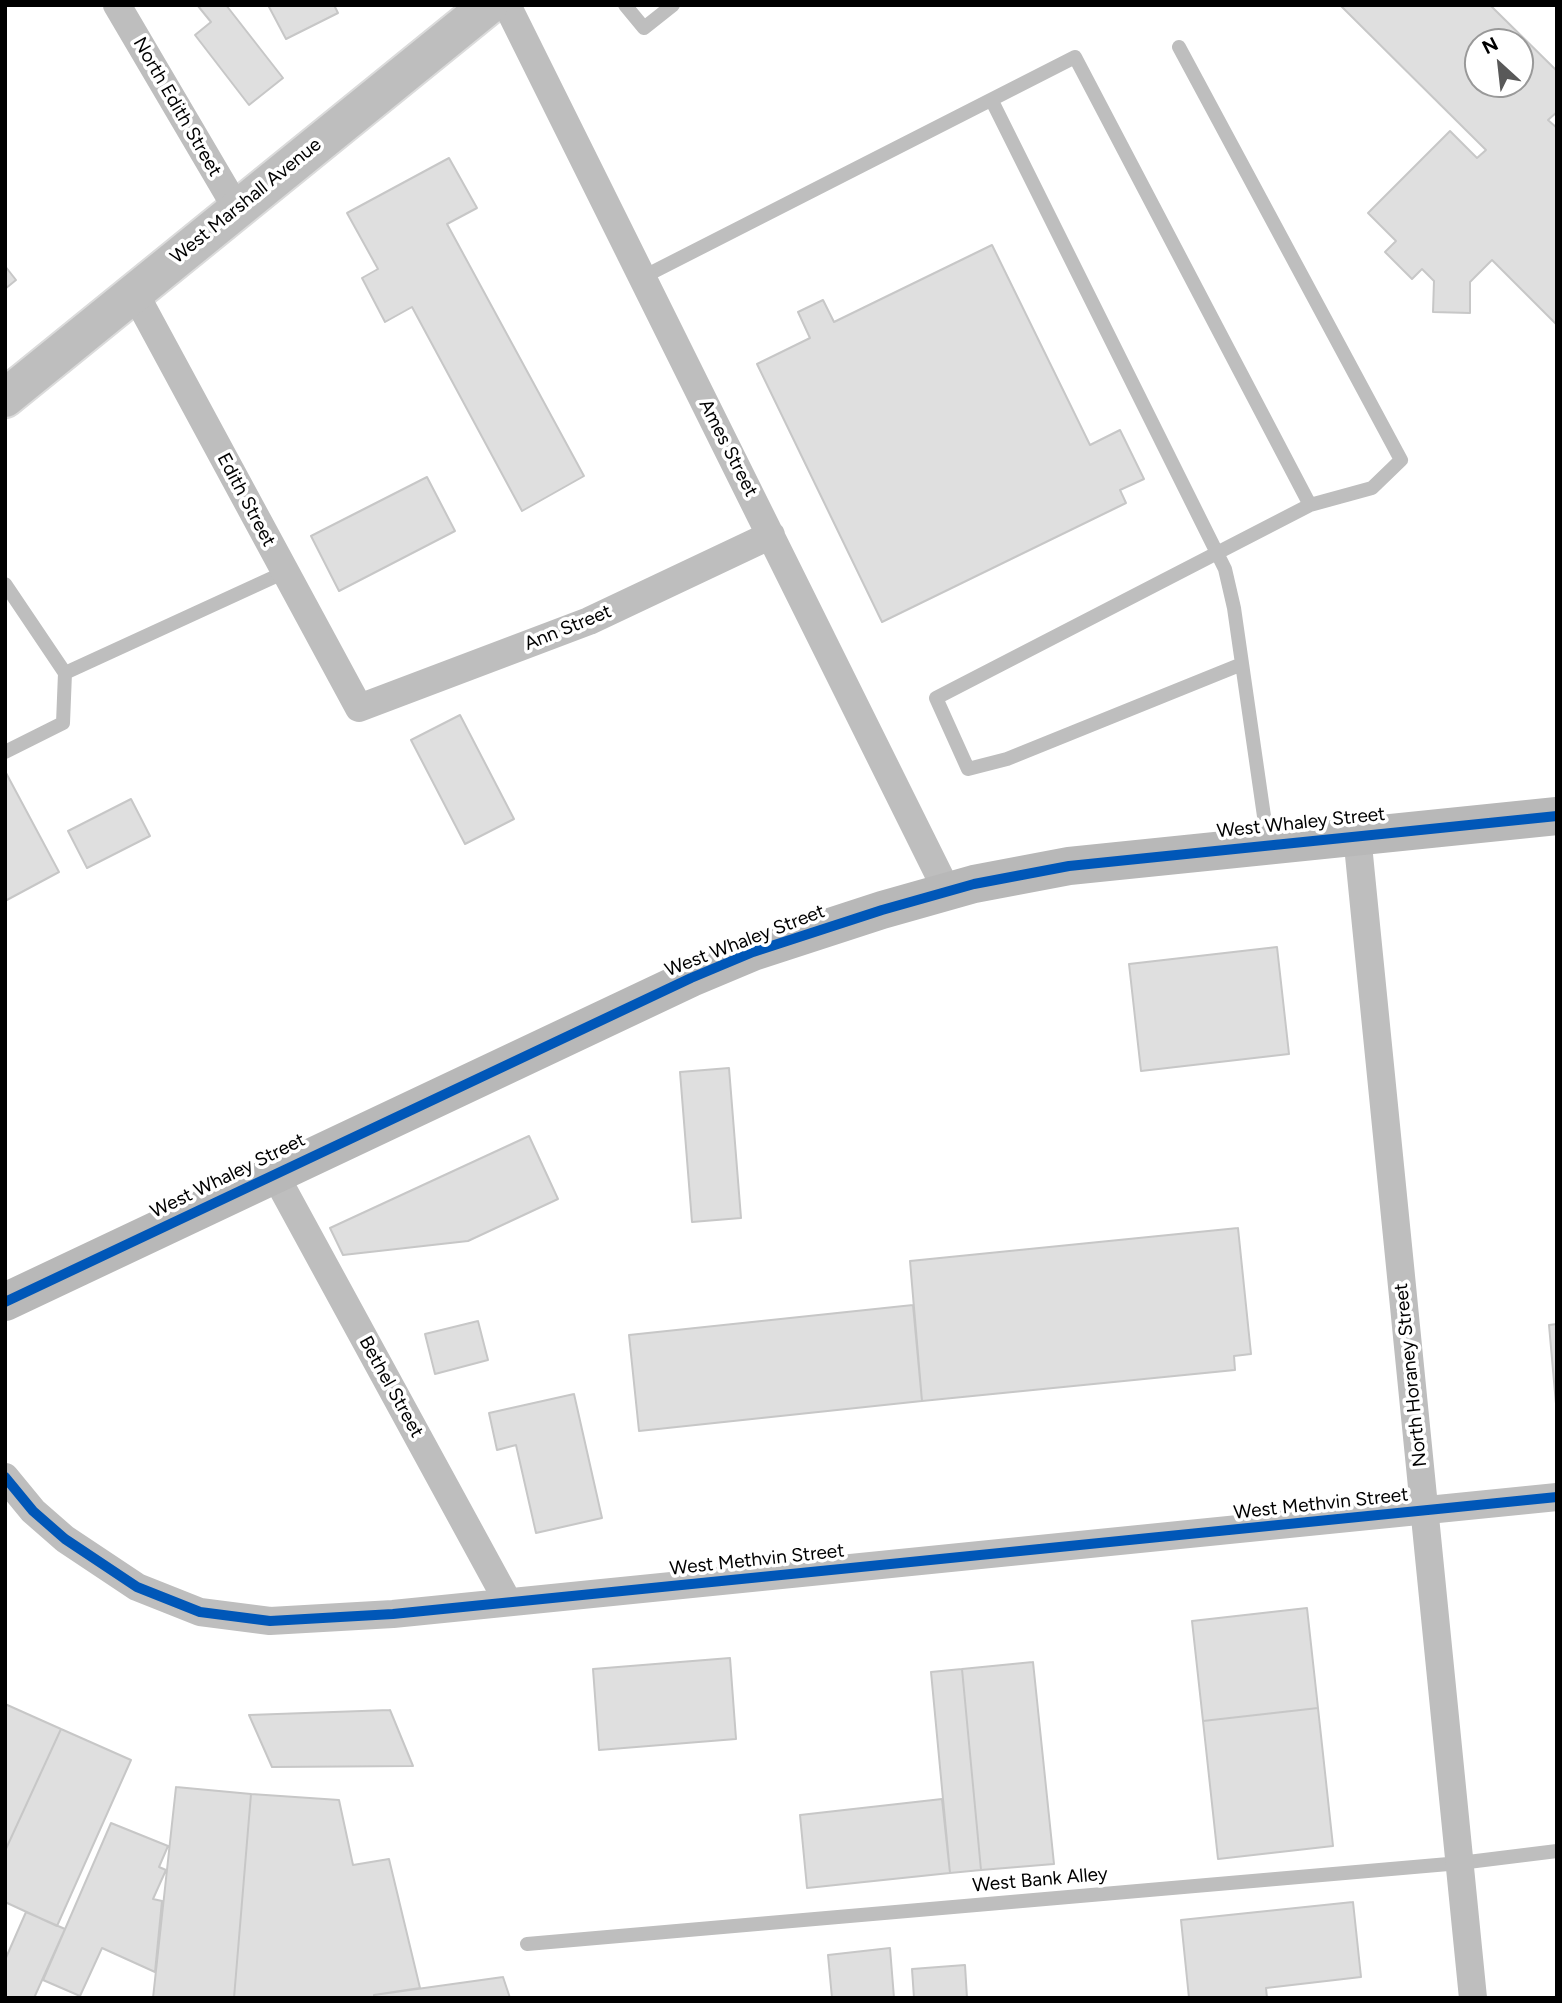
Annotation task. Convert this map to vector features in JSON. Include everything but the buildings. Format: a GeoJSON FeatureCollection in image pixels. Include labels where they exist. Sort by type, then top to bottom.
{"type":"FeatureCollection","features":[{"type":"Feature","properties":{"kind":"main road","name":"West Marshall Avenue"},"geometry":{"type":"LineString","coordinates":[[5,398],[489,5]]}},
{"type":"Feature","properties":{"kind":"street","name":"North Edith Street"},"geometry":{"type":"LineString","coordinates":[[117,5],[237,209]]}},
{"type":"Feature","properties":{"kind":"street","name":"Ames Street"},"geometry":{"type":"LineString","coordinates":[[507,5],[947,891]]}},
{"type":"Feature","properties":{"kind":"street","name":"Edith Street"},"geometry":{"type":"LineString","coordinates":[[134,292],[359,708]]}},
{"type":"Feature","properties":{"kind":"street","name":"Ann Street"},"geometry":{"type":"LineString","coordinates":[[359,708],[589,621],[771,535]]}},
{"type":"Feature","properties":{"kind":"street","name":"West Whaley Street"},"geometry":{"type":"LineString","coordinates":[[5,1303],[274,1173],[723,964],[807,933],[947,891],[1069,866],[1557,816]]}},
{"type":"Feature","properties":{"kind":"street","name":"North Horaney Street"},"geometry":{"type":"LineString","coordinates":[[1357,835],[1474,1998]]}},
{"type":"Feature","properties":{"kind":"street","name":"Bethel Street"},"geometry":{"type":"LineString","coordinates":[[274,1173],[508,1602]]}},
{"type":"Feature","properties":{"kind":"street","name":"West Methvin Street"},"geometry":{"type":"LineString","coordinates":[[5,1477],[33,1511],[65,1539],[136,1587],[200,1612],[270,1621],[312,1620],[508,1602],[1557,1497]]}},
{"type":"Feature","properties":{"kind":"lane"},"geometry":{"type":"LineString","coordinates":[[625,5],[644,27],[673,5]]}},
{"type":"Feature","properties":{"kind":"lane"},"geometry":{"type":"LineString","coordinates":[[1179,47],[1401,460],[1372,488],[1310,505],[936,698],[968,769],[1007,759],[1242,664]]}},
{"type":"Feature","properties":{"kind":"lane"},"geometry":{"type":"LineString","coordinates":[[643,278],[1075,57],[1310,505]]}},
{"type":"Feature","properties":{"kind":"lane"},"geometry":{"type":"LineString","coordinates":[[992,101],[1219,551],[1231,589],[1268,845]]}},
{"type":"Feature","properties":{"kind":"lane"},"geometry":{"type":"LineString","coordinates":[[65,673],[285,572]]}},
{"type":"Feature","properties":{"kind":"lane"},"geometry":{"type":"LineString","coordinates":[[5,584],[65,673],[63,723],[5,752]]}},
{"type":"Feature","properties":{"kind":"lane","name":"West Bank Alley"},"geometry":{"type":"LineString","coordinates":[[527,1944],[1460,1863],[1557,1851]]}},
{"type":"Feature","properties":{"kind":"cycle path"},"geometry":{"type":"LineString","coordinates":[[5,1302],[691,978],[753,952],[882,910],[974,884],[1069,866],[1557,816]]}},
{"type":"Feature","properties":{"kind":"cycle path"},"geometry":{"type":"LineString","coordinates":[[5,1477],[33,1511],[65,1539],[137,1587],[200,1612],[270,1621],[393,1614],[1557,1497]]}}]}
